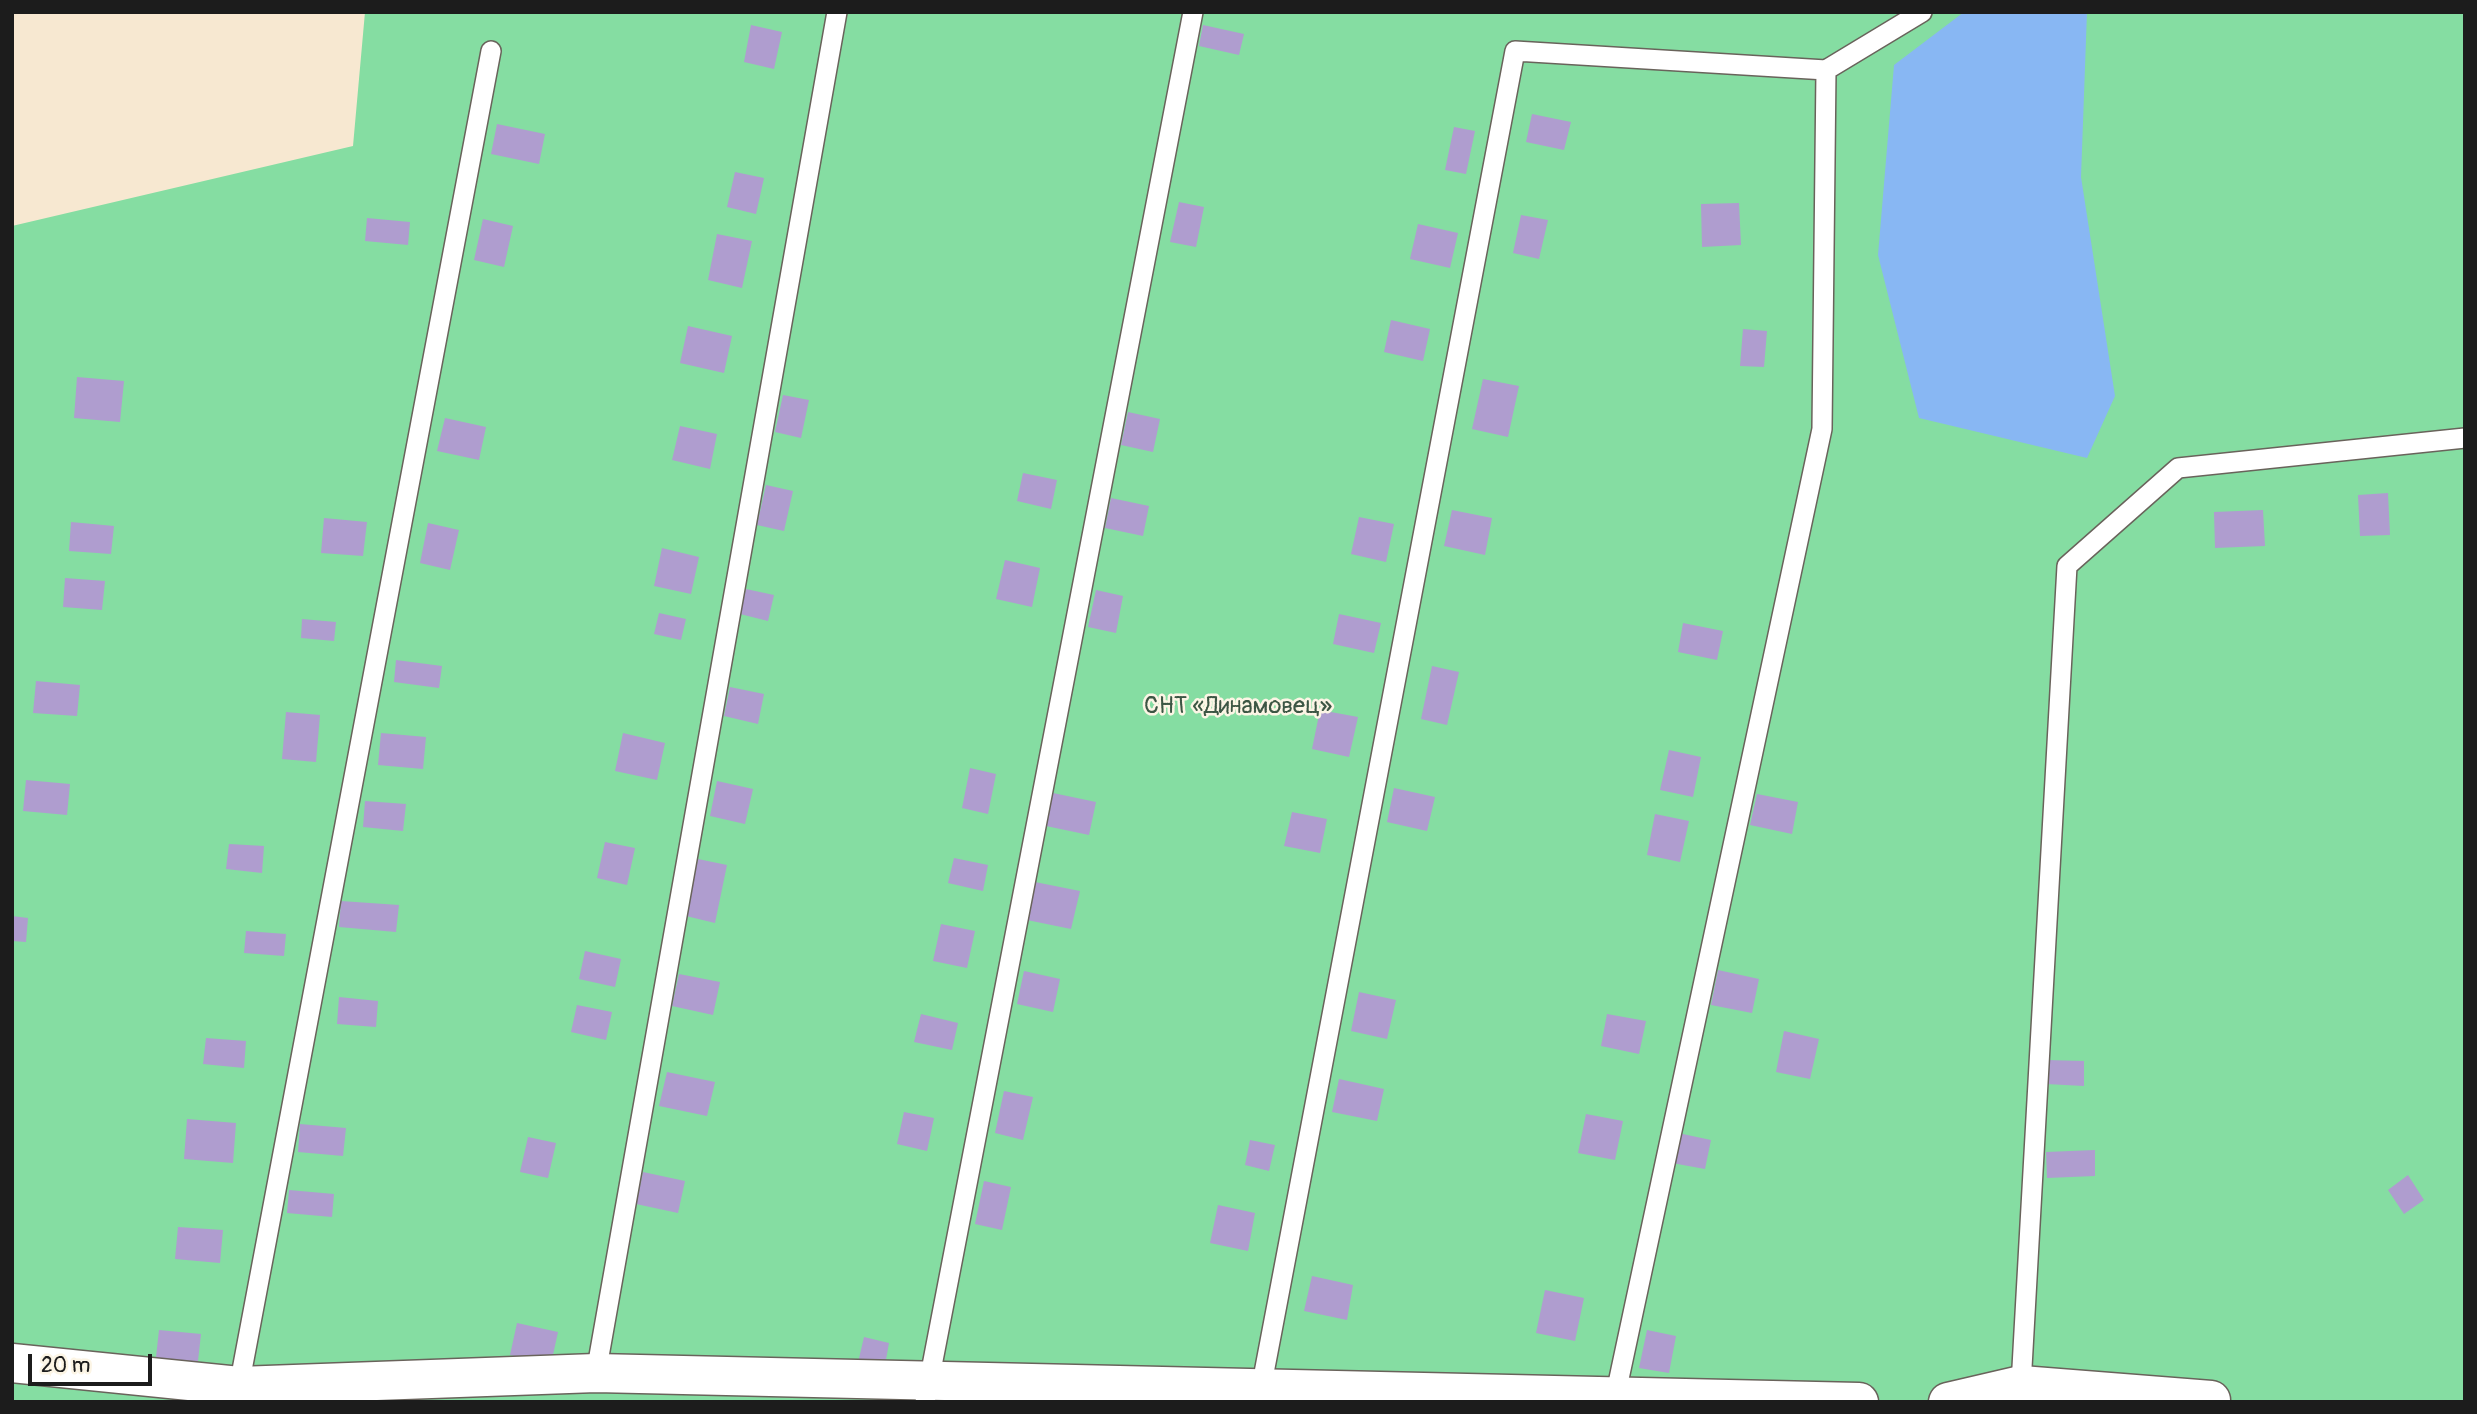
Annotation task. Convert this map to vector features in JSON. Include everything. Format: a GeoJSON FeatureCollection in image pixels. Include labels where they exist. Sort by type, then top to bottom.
{"type":"FeatureCollection","features":[{"type":"Feature","properties":{"kind":"street"},"geometry":{"type":"LineString","coordinates":[[12,1363],[239,1386],[596,1373],[928,1391],[1859,1402]]}},
{"type":"Feature","properties":{"kind":"street"},"geometry":{"type":"LineString","coordinates":[[1948,1402],[2021,1385],[2211,1401]]}},
{"type":"Feature","properties":{"kind":"lane"},"geometry":{"type":"LineString","coordinates":[[596,1373],[837,12]]}},
{"type":"Feature","properties":{"kind":"lane"},"geometry":{"type":"LineString","coordinates":[[928,1391],[1193,12]]}},
{"type":"Feature","properties":{"kind":"lane"},"geometry":{"type":"LineString","coordinates":[[1260,1395],[1515,51],[1826,70],[1922,12]]}},
{"type":"Feature","properties":{"kind":"lane"},"geometry":{"type":"LineString","coordinates":[[239,1386],[491,51]]}},
{"type":"Feature","properties":{"kind":"lane"},"geometry":{"type":"LineString","coordinates":[[1615,1399],[1822,429],[1826,70]]}},
{"type":"Feature","properties":{"kind":"lane"},"geometry":{"type":"LineString","coordinates":[[2021,1385],[2067,566],[2178,468],[2465,438]]}},
{"type":"Feature","properties":{"kind":"green space","name":"СНТ «Динамовец»"},"geometry":{"type":"Polygon","coordinates":[[[365,12],[2465,12],[2465,1402],[12,1402],[12,226],[353,146],[365,12]]]}},
{"type":"Feature","properties":{"kind":"water"},"geometry":{"type":"Polygon","coordinates":[[[1964,12],[2087,12],[2081,177],[2115,396],[2087,458],[1919,418],[1878,255],[1894,65],[1964,12]]]}},
{"type":"Feature","properties":{"kind":"building"},"geometry":{"type":"Polygon","coordinates":[[[751,25],[782,32],[774,69],[744,62],[751,25]]]}},
{"type":"Feature","properties":{"kind":"building"},"geometry":{"type":"Polygon","coordinates":[[[1203,25],[1244,34],[1239,55],[1199,46],[1203,25]]]}},
{"type":"Feature","properties":{"kind":"building"},"geometry":{"type":"Polygon","coordinates":[[[1532,114],[1571,122],[1564,150],[1526,142],[1532,114]]]}},
{"type":"Feature","properties":{"kind":"building"},"geometry":{"type":"Polygon","coordinates":[[[497,124],[545,134],[539,164],[491,154],[497,124]]]}},
{"type":"Feature","properties":{"kind":"building"},"geometry":{"type":"Polygon","coordinates":[[[1454,127],[1475,131],[1466,174],[1445,170],[1454,127]]]}},
{"type":"Feature","properties":{"kind":"building"},"geometry":{"type":"Polygon","coordinates":[[[735,172],[764,178],[756,214],[727,207],[735,172]]]}},
{"type":"Feature","properties":{"kind":"building"},"geometry":{"type":"Polygon","coordinates":[[[1179,202],[1204,207],[1196,247],[1170,242],[1179,202]]]}},
{"type":"Feature","properties":{"kind":"building"},"geometry":{"type":"Polygon","coordinates":[[[1739,203],[1741,245],[1702,247],[1701,204],[1739,203]]]}},
{"type":"Feature","properties":{"kind":"building"},"geometry":{"type":"Polygon","coordinates":[[[1521,215],[1548,220],[1539,259],[1513,253],[1521,215]]]}},
{"type":"Feature","properties":{"kind":"building"},"geometry":{"type":"Polygon","coordinates":[[[367,218],[410,222],[408,245],[365,241],[367,218]]]}},
{"type":"Feature","properties":{"kind":"building"},"geometry":{"type":"Polygon","coordinates":[[[483,219],[513,226],[504,267],[474,260],[483,219]]]}},
{"type":"Feature","properties":{"kind":"building"},"geometry":{"type":"Polygon","coordinates":[[[1418,224],[1458,233],[1450,268],[1410,259],[1418,224]]]}},
{"type":"Feature","properties":{"kind":"building"},"geometry":{"type":"Polygon","coordinates":[[[717,234],[752,241],[742,288],[708,280],[717,234]]]}},
{"type":"Feature","properties":{"kind":"building"},"geometry":{"type":"Polygon","coordinates":[[[1391,320],[1430,329],[1423,361],[1384,352],[1391,320]]]}},
{"type":"Feature","properties":{"kind":"building"},"geometry":{"type":"Polygon","coordinates":[[[688,326],[732,336],[724,373],[680,363],[688,326]]]}},
{"type":"Feature","properties":{"kind":"building"},"geometry":{"type":"Polygon","coordinates":[[[1743,329],[1767,331],[1764,367],[1740,366],[1743,329]]]}},
{"type":"Feature","properties":{"kind":"building"},"geometry":{"type":"Polygon","coordinates":[[[77,377],[124,381],[120,422],[74,418],[77,377]]]}},
{"type":"Feature","properties":{"kind":"building"},"geometry":{"type":"Polygon","coordinates":[[[1483,379],[1519,386],[1508,437],[1472,429],[1483,379]]]}},
{"type":"Feature","properties":{"kind":"building"},"geometry":{"type":"Polygon","coordinates":[[[783,395],[809,400],[801,438],[775,432],[783,395]]]}},
{"type":"Feature","properties":{"kind":"building"},"geometry":{"type":"Polygon","coordinates":[[[1128,412],[1160,419],[1153,452],[1121,445],[1128,412]]]}},
{"type":"Feature","properties":{"kind":"building"},"geometry":{"type":"Polygon","coordinates":[[[445,418],[486,427],[479,460],[437,451],[445,418]]]}},
{"type":"Feature","properties":{"kind":"building"},"geometry":{"type":"Polygon","coordinates":[[[680,426],[717,434],[710,469],[672,460],[680,426]]]}},
{"type":"Feature","properties":{"kind":"building"},"geometry":{"type":"Polygon","coordinates":[[[1023,473],[1057,480],[1051,509],[1017,501],[1023,473]]]}},
{"type":"Feature","properties":{"kind":"building"},"geometry":{"type":"Polygon","coordinates":[[[766,485],[793,491],[784,531],[757,525],[766,485]]]}},
{"type":"Feature","properties":{"kind":"building"},"geometry":{"type":"Polygon","coordinates":[[[2388,493],[2390,535],[2360,536],[2358,495],[2388,493]]]}},
{"type":"Feature","properties":{"kind":"building"},"geometry":{"type":"Polygon","coordinates":[[[1111,498],[1149,506],[1143,536],[1105,528],[1111,498]]]}},
{"type":"Feature","properties":{"kind":"building"},"geometry":{"type":"Polygon","coordinates":[[[1452,510],[1492,518],[1485,555],[1444,546],[1452,510]]]}},
{"type":"Feature","properties":{"kind":"building"},"geometry":{"type":"Polygon","coordinates":[[[2263,510],[2265,546],[2215,548],[2214,512],[2263,510]]]}},
{"type":"Feature","properties":{"kind":"building"},"geometry":{"type":"Polygon","coordinates":[[[1359,517],[1394,524],[1386,562],[1351,554],[1359,517]]]}},
{"type":"Feature","properties":{"kind":"building"},"geometry":{"type":"Polygon","coordinates":[[[324,518],[367,522],[363,556],[321,553],[324,518]]]}},
{"type":"Feature","properties":{"kind":"building"},"geometry":{"type":"Polygon","coordinates":[[[71,522],[114,526],[111,554],[69,551],[71,522]]]}},
{"type":"Feature","properties":{"kind":"building"},"geometry":{"type":"Polygon","coordinates":[[[428,523],[459,530],[450,570],[420,563],[428,523]]]}},
{"type":"Feature","properties":{"kind":"building"},"geometry":{"type":"Polygon","coordinates":[[[662,548],[699,557],[691,594],[654,586],[662,548]]]}},
{"type":"Feature","properties":{"kind":"building"},"geometry":{"type":"Polygon","coordinates":[[[1005,560],[1040,568],[1032,607],[996,599],[1005,560]]]}},
{"type":"Feature","properties":{"kind":"building"},"geometry":{"type":"Polygon","coordinates":[[[65,578],[105,581],[102,610],[63,607],[65,578]]]}},
{"type":"Feature","properties":{"kind":"building"},"geometry":{"type":"Polygon","coordinates":[[[746,589],[774,595],[768,621],[740,614],[746,589]]]}},
{"type":"Feature","properties":{"kind":"building"},"geometry":{"type":"Polygon","coordinates":[[[1096,590],[1123,596],[1116,633],[1088,627],[1096,590]]]}},
{"type":"Feature","properties":{"kind":"building"},"geometry":{"type":"Polygon","coordinates":[[[659,613],[686,619],[681,640],[654,634],[659,613]]]}},
{"type":"Feature","properties":{"kind":"building"},"geometry":{"type":"Polygon","coordinates":[[[1339,614],[1381,623],[1374,653],[1333,644],[1339,614]]]}},
{"type":"Feature","properties":{"kind":"building"},"geometry":{"type":"Polygon","coordinates":[[[302,619],[336,622],[334,641],[301,638],[302,619]]]}},
{"type":"Feature","properties":{"kind":"building"},"geometry":{"type":"Polygon","coordinates":[[[1683,623],[1723,631],[1717,660],[1678,652],[1683,623]]]}},
{"type":"Feature","properties":{"kind":"building"},"geometry":{"type":"Polygon","coordinates":[[[396,660],[442,666],[439,688],[394,682],[396,660]]]}},
{"type":"Feature","properties":{"kind":"building"},"geometry":{"type":"Polygon","coordinates":[[[1432,666],[1459,672],[1447,725],[1421,719],[1432,666]]]}},
{"type":"Feature","properties":{"kind":"building"},"geometry":{"type":"Polygon","coordinates":[[[36,681],[80,685],[77,716],[33,713],[36,681]]]}},
{"type":"Feature","properties":{"kind":"building"},"geometry":{"type":"Polygon","coordinates":[[[730,687],[764,694],[758,724],[724,716],[730,687]]]}},
{"type":"Feature","properties":{"kind":"building"},"geometry":{"type":"Polygon","coordinates":[[[1320,710],[1358,717],[1349,757],[1312,749],[1320,710]]]}},
{"type":"Feature","properties":{"kind":"building"},"geometry":{"type":"Polygon","coordinates":[[[286,712],[320,715],[316,762],[282,759],[286,712]]]}},
{"type":"Feature","properties":{"kind":"building"},"geometry":{"type":"Polygon","coordinates":[[[381,733],[426,737],[423,769],[378,765],[381,733]]]}},
{"type":"Feature","properties":{"kind":"building"},"geometry":{"type":"Polygon","coordinates":[[[623,733],[665,743],[657,780],[615,771],[623,733]]]}},
{"type":"Feature","properties":{"kind":"building"},"geometry":{"type":"Polygon","coordinates":[[[1669,750],[1701,757],[1693,797],[1660,790],[1669,750]]]}},
{"type":"Feature","properties":{"kind":"building"},"geometry":{"type":"Polygon","coordinates":[[[970,768],[996,774],[988,814],[962,808],[970,768]]]}},
{"type":"Feature","properties":{"kind":"building"},"geometry":{"type":"Polygon","coordinates":[[[26,780],[70,784],[67,815],[23,811],[26,780]]]}},
{"type":"Feature","properties":{"kind":"building"},"geometry":{"type":"Polygon","coordinates":[[[717,781],[753,789],[745,824],[710,816],[717,781]]]}},
{"type":"Feature","properties":{"kind":"building"},"geometry":{"type":"Polygon","coordinates":[[[1394,788],[1435,797],[1427,831],[1387,822],[1394,788]]]}},
{"type":"Feature","properties":{"kind":"building"},"geometry":{"type":"Polygon","coordinates":[[[1053,793],[1096,802],[1089,835],[1046,826],[1053,793]]]}},
{"type":"Feature","properties":{"kind":"building"},"geometry":{"type":"Polygon","coordinates":[[[1757,794],[1798,802],[1792,834],[1750,825],[1757,794]]]}},
{"type":"Feature","properties":{"kind":"building"},"geometry":{"type":"Polygon","coordinates":[[[365,801],[406,804],[403,831],[363,827],[365,801]]]}},
{"type":"Feature","properties":{"kind":"building"},"geometry":{"type":"Polygon","coordinates":[[[1292,812],[1327,819],[1320,853],[1284,846],[1292,812]]]}},
{"type":"Feature","properties":{"kind":"building"},"geometry":{"type":"Polygon","coordinates":[[[1655,814],[1689,821],[1680,862],[1647,855],[1655,814]]]}},
{"type":"Feature","properties":{"kind":"building"},"geometry":{"type":"Polygon","coordinates":[[[605,842],[635,848],[627,885],[597,878],[605,842]]]}},
{"type":"Feature","properties":{"kind":"building"},"geometry":{"type":"Polygon","coordinates":[[[229,844],[264,846],[262,873],[226,869],[229,844]]]}},
{"type":"Feature","properties":{"kind":"building"},"geometry":{"type":"Polygon","coordinates":[[[954,858],[988,865],[983,891],[948,883],[954,858]]]}},
{"type":"Feature","properties":{"kind":"building"},"geometry":{"type":"Polygon","coordinates":[[[698,859],[727,865],[715,923],[686,916],[698,859]]]}},
{"type":"Feature","properties":{"kind":"building"},"geometry":{"type":"Polygon","coordinates":[[[1035,882],[1080,891],[1071,929],[1027,920],[1035,882]]]}},
{"type":"Feature","properties":{"kind":"building"},"geometry":{"type":"Polygon","coordinates":[[[341,901],[399,905],[396,932],[339,927],[341,901]]]}},
{"type":"Feature","properties":{"kind":"building"},"geometry":{"type":"Polygon","coordinates":[[[12,916],[28,918],[26,942],[12,941],[12,916]]]}},
{"type":"Feature","properties":{"kind":"building"},"geometry":{"type":"Polygon","coordinates":[[[941,924],[975,931],[967,968],[933,961],[941,924]]]}},
{"type":"Feature","properties":{"kind":"building"},"geometry":{"type":"Polygon","coordinates":[[[246,931],[286,934],[284,956],[244,953],[246,931]]]}},
{"type":"Feature","properties":{"kind":"building"},"geometry":{"type":"Polygon","coordinates":[[[585,951],[621,959],[615,987],[579,979],[585,951]]]}},
{"type":"Feature","properties":{"kind":"building"},"geometry":{"type":"Polygon","coordinates":[[[1718,970],[1759,979],[1752,1013],[1711,1005],[1718,970]]]}},
{"type":"Feature","properties":{"kind":"building"},"geometry":{"type":"Polygon","coordinates":[[[1024,971],[1060,979],[1053,1012],[1017,1004],[1024,971]]]}},
{"type":"Feature","properties":{"kind":"building"},"geometry":{"type":"Polygon","coordinates":[[[679,974],[720,982],[713,1015],[672,1006],[679,974]]]}},
{"type":"Feature","properties":{"kind":"building"},"geometry":{"type":"Polygon","coordinates":[[[1359,992],[1396,1000],[1387,1039],[1351,1031],[1359,992]]]}},
{"type":"Feature","properties":{"kind":"building"},"geometry":{"type":"Polygon","coordinates":[[[339,997],[378,1001],[376,1027],[337,1024],[339,997]]]}},
{"type":"Feature","properties":{"kind":"building"},"geometry":{"type":"Polygon","coordinates":[[[577,1005],[612,1012],[606,1040],[571,1032],[577,1005]]]}},
{"type":"Feature","properties":{"kind":"building"},"geometry":{"type":"Polygon","coordinates":[[[921,1014],[958,1023],[952,1050],[914,1042],[921,1014]]]}},
{"type":"Feature","properties":{"kind":"building"},"geometry":{"type":"Polygon","coordinates":[[[1607,1014],[1646,1021],[1639,1054],[1601,1046],[1607,1014]]]}},
{"type":"Feature","properties":{"kind":"building"},"geometry":{"type":"Polygon","coordinates":[[[1784,1031],[1819,1039],[1810,1079],[1776,1072],[1784,1031]]]}},
{"type":"Feature","properties":{"kind":"building"},"geometry":{"type":"Polygon","coordinates":[[[206,1038],[246,1041],[244,1068],[203,1064],[206,1038]]]}},
{"type":"Feature","properties":{"kind":"building"},"geometry":{"type":"Polygon","coordinates":[[[2046,1060],[2084,1061],[2084,1086],[2046,1084],[2046,1060]]]}},
{"type":"Feature","properties":{"kind":"building"},"geometry":{"type":"Polygon","coordinates":[[[667,1072],[715,1082],[707,1116],[659,1106],[667,1072]]]}},
{"type":"Feature","properties":{"kind":"building"},"geometry":{"type":"Polygon","coordinates":[[[1339,1079],[1384,1089],[1377,1121],[1332,1112],[1339,1079]]]}},
{"type":"Feature","properties":{"kind":"building"},"geometry":{"type":"Polygon","coordinates":[[[1004,1091],[1033,1097],[1023,1140],[995,1133],[1004,1091]]]}},
{"type":"Feature","properties":{"kind":"building"},"geometry":{"type":"Polygon","coordinates":[[[904,1112],[934,1118],[927,1151],[897,1144],[904,1112]]]}},
{"type":"Feature","properties":{"kind":"building"},"geometry":{"type":"Polygon","coordinates":[[[1586,1114],[1623,1121],[1615,1160],[1578,1153],[1586,1114]]]}},
{"type":"Feature","properties":{"kind":"building"},"geometry":{"type":"Polygon","coordinates":[[[187,1119],[236,1123],[233,1163],[184,1159],[187,1119]]]}},
{"type":"Feature","properties":{"kind":"building"},"geometry":{"type":"Polygon","coordinates":[[[300,1124],[346,1128],[343,1156],[298,1152],[300,1124]]]}},
{"type":"Feature","properties":{"kind":"building"},"geometry":{"type":"Polygon","coordinates":[[[1678,1133],[1711,1140],[1705,1169],[1672,1163],[1678,1133]]]}},
{"type":"Feature","properties":{"kind":"building"},"geometry":{"type":"Polygon","coordinates":[[[528,1137],[556,1143],[548,1178],[520,1172],[528,1137]]]}},
{"type":"Feature","properties":{"kind":"building"},"geometry":{"type":"Polygon","coordinates":[[[1250,1140],[1275,1145],[1269,1171],[1245,1165],[1250,1140]]]}},
{"type":"Feature","properties":{"kind":"building"},"geometry":{"type":"Polygon","coordinates":[[[2095,1150],[2095,1176],[2047,1178],[2046,1152],[2095,1150]]]}},
{"type":"Feature","properties":{"kind":"building"},"geometry":{"type":"Polygon","coordinates":[[[643,1172],[685,1181],[678,1213],[636,1204],[643,1172]]]}},
{"type":"Feature","properties":{"kind":"building"},"geometry":{"type":"Polygon","coordinates":[[[2408,1175],[2424,1200],[2404,1214],[2388,1190],[2408,1175]]]}},
{"type":"Feature","properties":{"kind":"building"},"geometry":{"type":"Polygon","coordinates":[[[984,1181],[1011,1187],[1002,1230],[975,1224],[984,1181]]]}},
{"type":"Feature","properties":{"kind":"building"},"geometry":{"type":"Polygon","coordinates":[[[289,1190],[334,1194],[332,1217],[287,1213],[289,1190]]]}},
{"type":"Feature","properties":{"kind":"building"},"geometry":{"type":"Polygon","coordinates":[[[1218,1205],[1255,1213],[1248,1251],[1210,1243],[1218,1205]]]}},
{"type":"Feature","properties":{"kind":"building"},"geometry":{"type":"Polygon","coordinates":[[[178,1227],[223,1230],[220,1263],[175,1259],[178,1227]]]}},
{"type":"Feature","properties":{"kind":"building"},"geometry":{"type":"Polygon","coordinates":[[[1312,1276],[1353,1285],[1347,1320],[1304,1311],[1312,1276]]]}},
{"type":"Feature","properties":{"kind":"building"},"geometry":{"type":"Polygon","coordinates":[[[1545,1290],[1584,1298],[1575,1341],[1536,1333],[1545,1290]]]}},
{"type":"Feature","properties":{"kind":"building"},"geometry":{"type":"Polygon","coordinates":[[[517,1323],[558,1332],[551,1364],[510,1355],[517,1323]]]}},
{"type":"Feature","properties":{"kind":"building"},"geometry":{"type":"Polygon","coordinates":[[[159,1330],[201,1334],[197,1370],[155,1366],[159,1330]]]}},
{"type":"Feature","properties":{"kind":"building"},"geometry":{"type":"Polygon","coordinates":[[[1647,1330],[1676,1336],[1669,1373],[1639,1368],[1647,1330]]]}},
{"type":"Feature","properties":{"kind":"building"},"geometry":{"type":"Polygon","coordinates":[[[864,1337],[889,1343],[883,1376],[856,1371],[864,1337]]]}}]}
